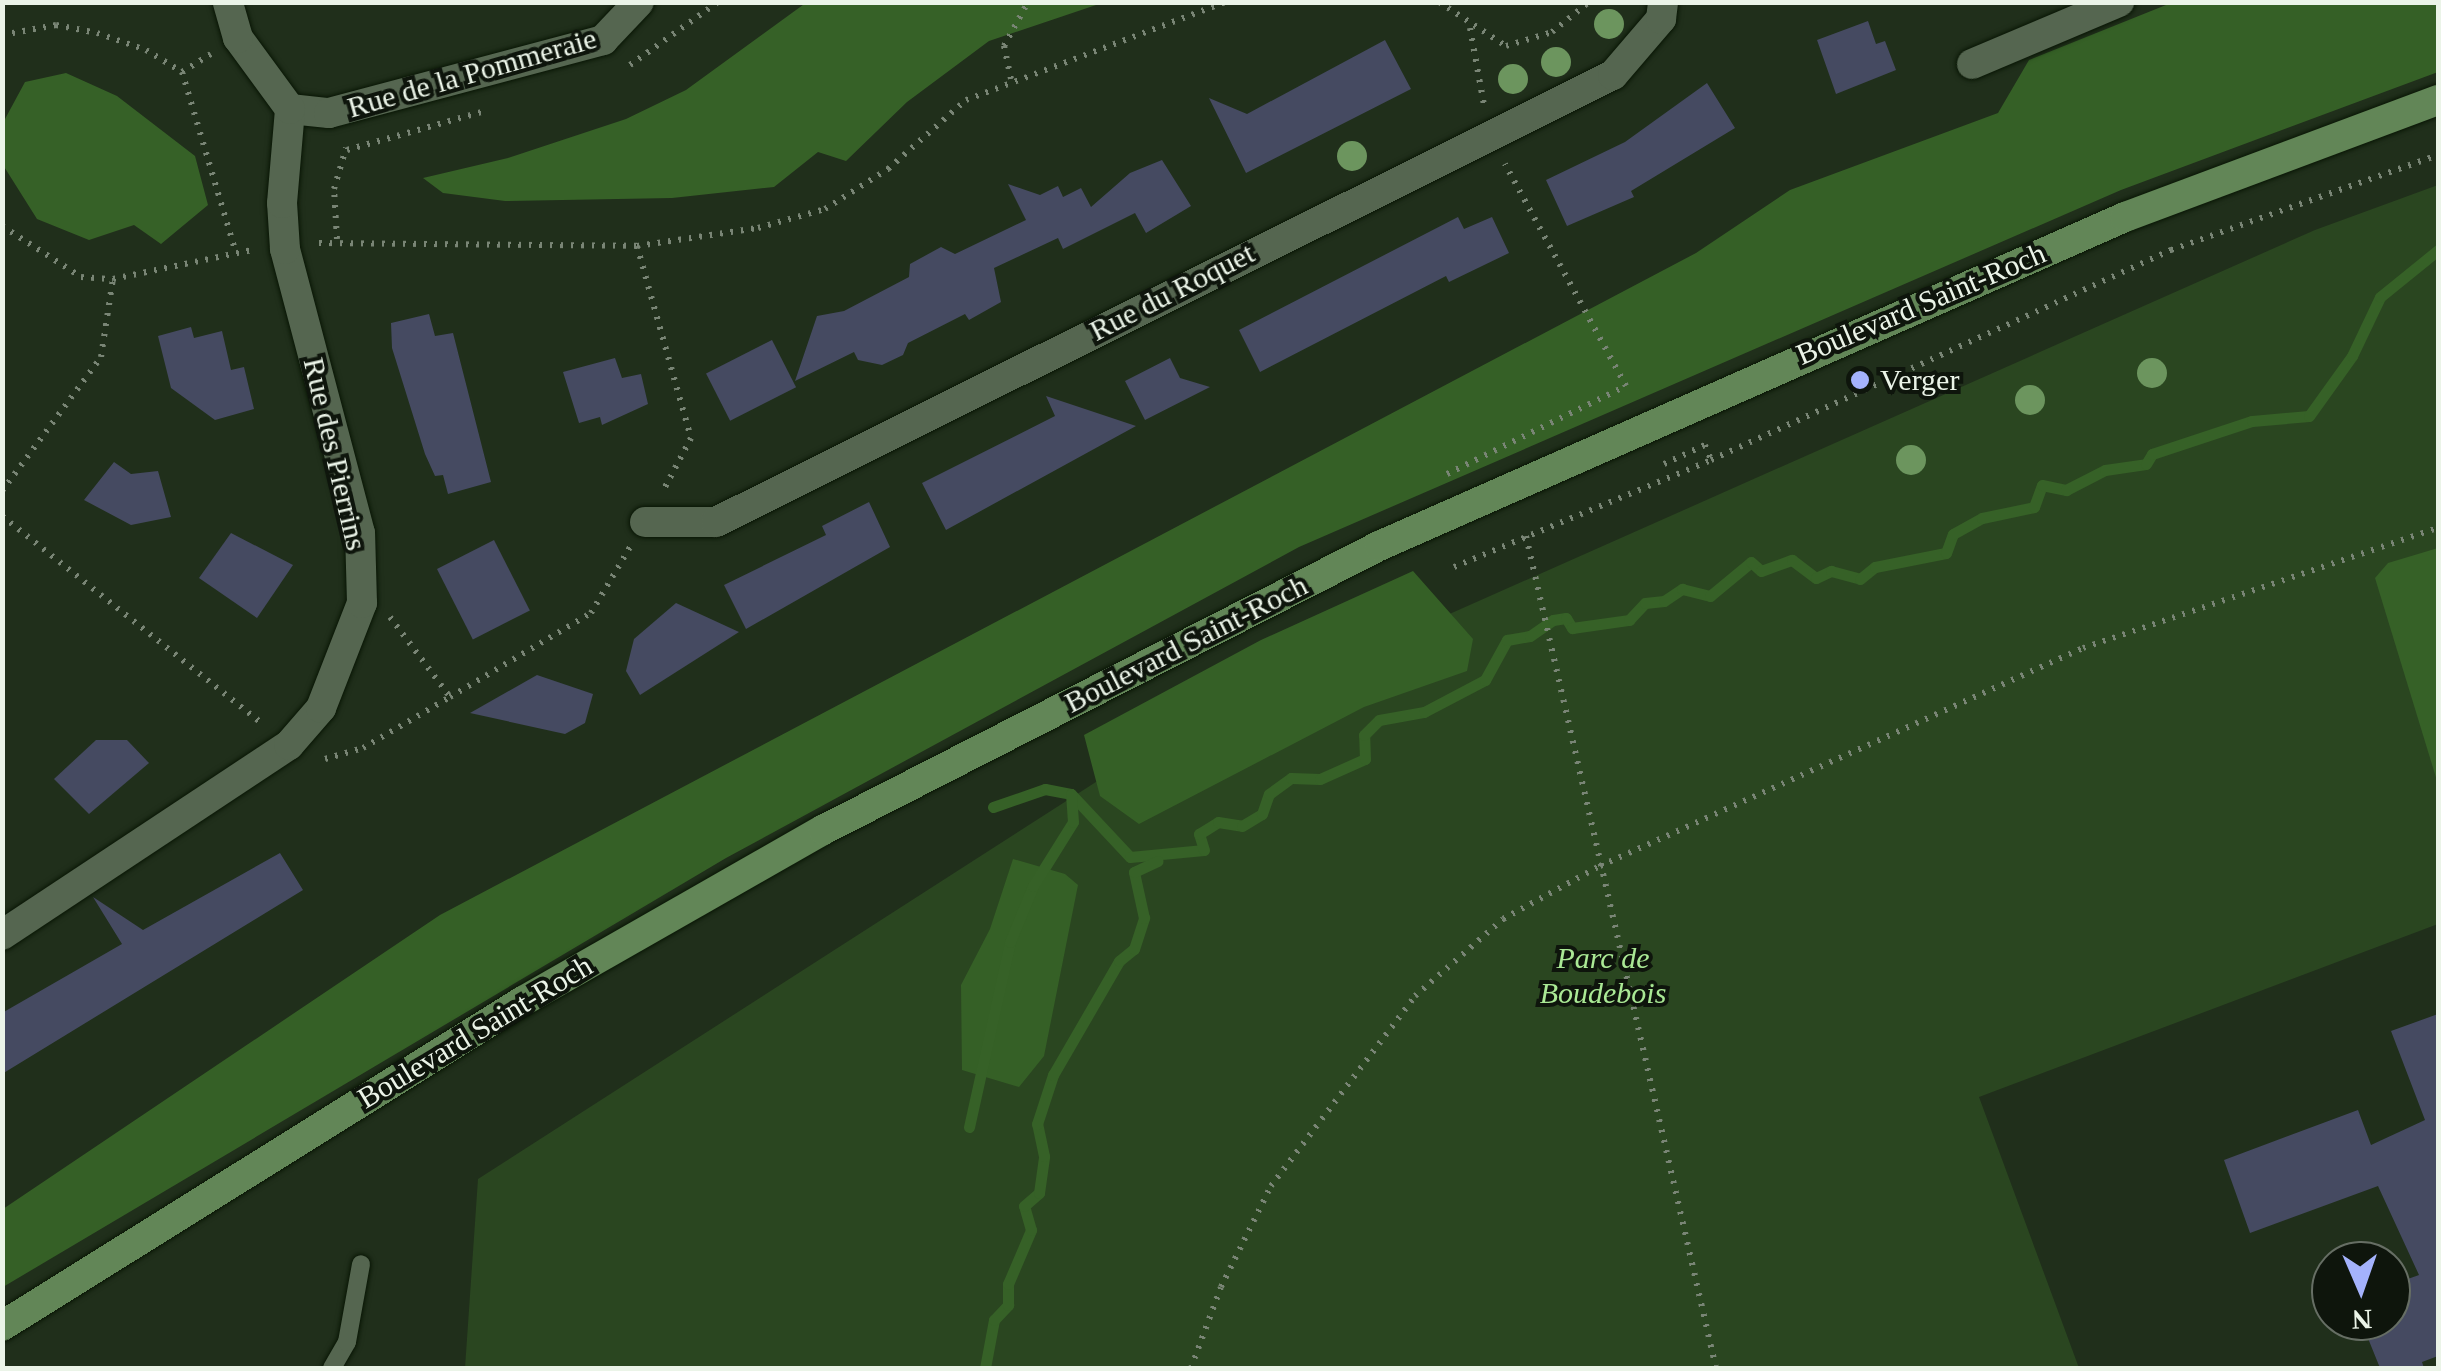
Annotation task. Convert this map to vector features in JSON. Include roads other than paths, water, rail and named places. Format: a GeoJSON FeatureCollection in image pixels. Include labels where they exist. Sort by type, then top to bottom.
{"type":"FeatureCollection","features":[{"type":"Feature","properties":{"kind":"main road","name":"Boulevard Saint-Roch"},"geometry":{"type":"LineString","coordinates":[[2,1326],[523,1001],[773,859],[1379,546],[2125,217],[2438,100]]}},
{"type":"Feature","properties":{"kind":"street"},"geometry":{"type":"LineString","coordinates":[[228,2],[238,38],[290,108]]}},
{"type":"Feature","properties":{"kind":"street","name":"Rue de la Pommeraie"},"geometry":{"type":"LineString","coordinates":[[290,108],[329,113],[603,40],[639,2]]}},
{"type":"Feature","properties":{"kind":"street","name":"Rue du Roquet"},"geometry":{"type":"LineString","coordinates":[[646,522],[716,522],[1489,133],[1612,75],[1661,18],[1663,2]]}},
{"type":"Feature","properties":{"kind":"street"},"geometry":{"type":"LineString","coordinates":[[1972,64],[2120,2]]}},
{"type":"Feature","properties":{"kind":"street","name":"Rue des Pierrins"},"geometry":{"type":"LineString","coordinates":[[2,935],[289,745],[321,708],[362,603],[360,533],[286,249],[282,203],[290,108]]}},
{"type":"Feature","properties":{"kind":"lane"},"geometry":{"type":"LineString","coordinates":[[332,1368],[348,1342],[361,1264]]}},
{"type":"Feature","properties":{"kind":"waterway"},"geometry":{"type":"LineString","coordinates":[[993,807],[1045,789],[1071,794],[1130,857],[1204,850],[1199,834],[1218,822],[1242,826],[1262,814],[1269,794],[1291,778],[1320,779],[1365,759],[1364,735],[1379,720],[1424,712],[1485,680],[1507,640],[1530,636],[1553,620],[1566,618],[1572,628],[1629,620],[1645,603],[1664,601],[1682,589],[1710,596],[1751,562],[1761,571],[1792,560],[1816,578],[1831,571],[1860,579],[1875,567],[1946,553],[1953,534],[1982,518],[2034,507],[2042,485],[2066,490],[2105,470],[2146,464],[2152,454],[2252,421],[2309,416],[2352,356],[2380,297],[2438,250]]}},
{"type":"Feature","properties":{"kind":"waterway"},"geometry":{"type":"LineString","coordinates":[[969,1127],[1010,942],[1033,886],[1073,822],[1071,794]]}},
{"type":"Feature","properties":{"kind":"waterway"},"geometry":{"type":"LineString","coordinates":[[985,1368],[994,1320],[1008,1305],[1008,1284],[1031,1230],[1024,1206],[1039,1193],[1044,1156],[1037,1124],[1053,1075],[1119,961],[1134,949],[1144,918],[1134,872],[1158,861]]}},
{"type":"Feature","properties":{"kind":"place","name":"Verger"},"geometry":{"type":"Point","coordinates":[1860,380]}},
{"type":"Feature","properties":{"kind":"park label","name":"Parc de Boudebois"},"geometry":{"type":"Point","coordinates":[1603,975]}}]}
